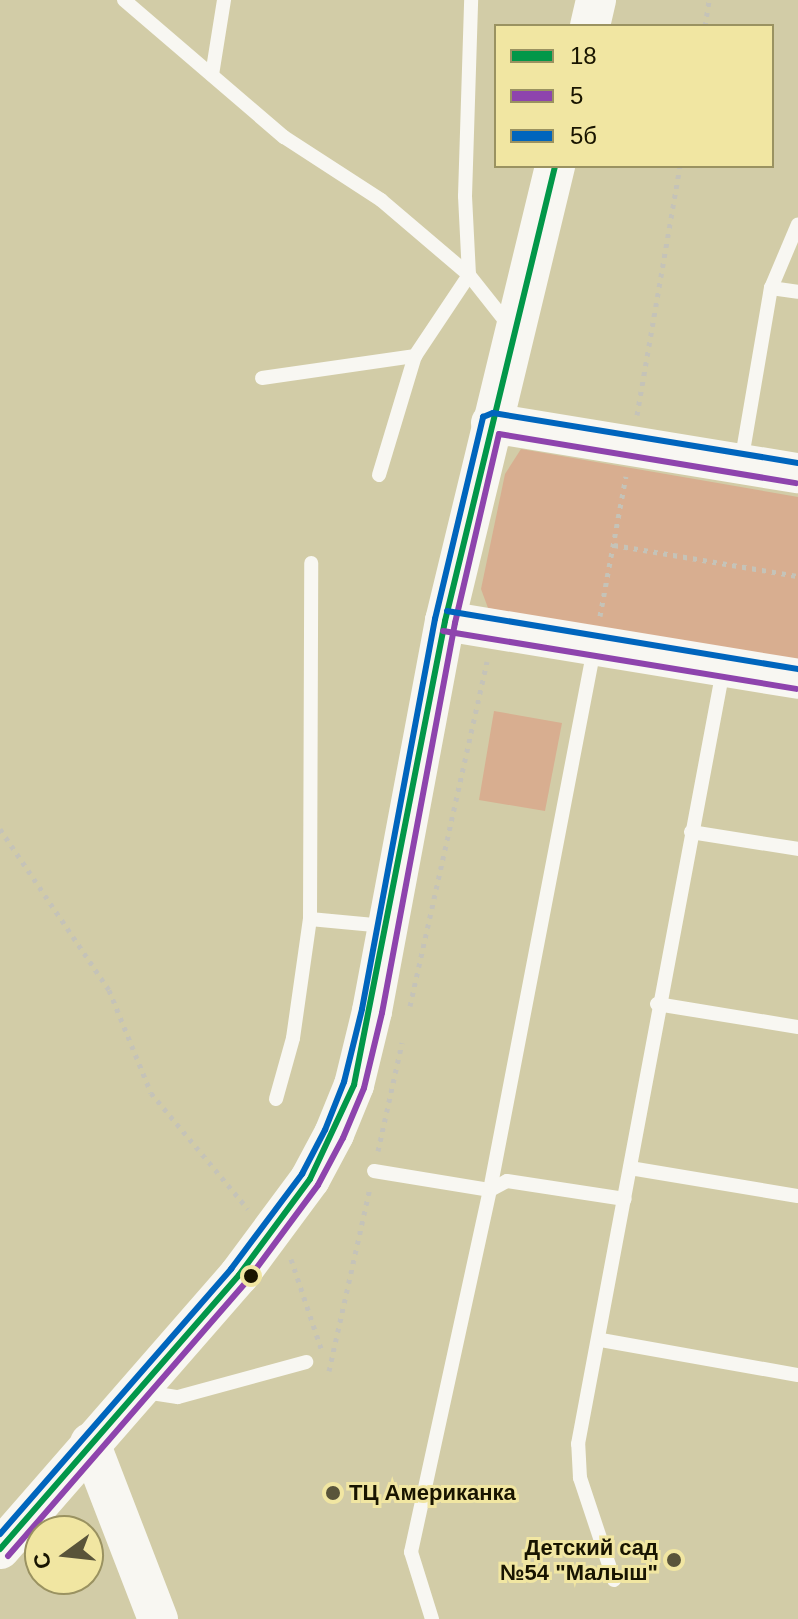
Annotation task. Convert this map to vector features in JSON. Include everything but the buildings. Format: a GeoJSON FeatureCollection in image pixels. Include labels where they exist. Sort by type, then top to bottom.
{"type":"FeatureCollection","features":[{"type":"Feature","properties":{"kind":"main road"},"geometry":{"type":"LineString","coordinates":[[590,24],[596,0]]}},
{"type":"Feature","properties":{"kind":"main road"},"geometry":{"type":"LineString","coordinates":[[0,1549],[270,1234],[310,1179],[354,1085],[389,926],[445,621],[555,168]]}},
{"type":"Feature","properties":{"kind":"main road"},"geometry":{"type":"LineString","coordinates":[[491,423],[798,473]]}},
{"type":"Feature","properties":{"kind":"main road"},"geometry":{"type":"LineString","coordinates":[[445,621],[798,679]]}},
{"type":"Feature","properties":{"kind":"main road"},"geometry":{"type":"LineString","coordinates":[[90,1443],[158,1619]]}},
{"type":"Feature","properties":{"kind":"lane"},"geometry":{"type":"LineString","coordinates":[[124,0],[284,137],[381,200],[469,275],[514,331]]}},
{"type":"Feature","properties":{"kind":"lane"},"geometry":{"type":"LineString","coordinates":[[212,75],[224,0]]}},
{"type":"Feature","properties":{"kind":"lane"},"geometry":{"type":"LineString","coordinates":[[379,475],[415,356],[469,275],[465,196],[471,0]]}},
{"type":"Feature","properties":{"kind":"lane"},"geometry":{"type":"LineString","coordinates":[[741,463],[771,288],[798,224]]}},
{"type":"Feature","properties":{"kind":"lane"},"geometry":{"type":"LineString","coordinates":[[771,288],[798,292]]}},
{"type":"Feature","properties":{"kind":"lane"},"geometry":{"type":"LineString","coordinates":[[262,378],[415,356]]}},
{"type":"Feature","properties":{"kind":"lane"},"geometry":{"type":"LineString","coordinates":[[276,1099],[293,1038],[310,919],[311,563]]}},
{"type":"Feature","properties":{"kind":"lane"},"geometry":{"type":"LineString","coordinates":[[432,1619],[411,1552],[490,1190],[595,644]]}},
{"type":"Feature","properties":{"kind":"lane"},"geometry":{"type":"LineString","coordinates":[[614,1580],[579,1461],[657,1004],[724,666]]}},
{"type":"Feature","properties":{"kind":"lane"},"geometry":{"type":"LineString","coordinates":[[691,832],[798,849]]}},
{"type":"Feature","properties":{"kind":"lane"},"geometry":{"type":"LineString","coordinates":[[310,919],[389,926]]}},
{"type":"Feature","properties":{"kind":"lane"},"geometry":{"type":"LineString","coordinates":[[657,1004],[798,1027]]}},
{"type":"Feature","properties":{"kind":"lane"},"geometry":{"type":"LineString","coordinates":[[630,1168],[798,1196]]}},
{"type":"Feature","properties":{"kind":"lane"},"geometry":{"type":"LineString","coordinates":[[374,1171],[490,1190],[507,1181],[625,1199]]}},
{"type":"Feature","properties":{"kind":"lane"},"geometry":{"type":"LineString","coordinates":[[601,1340],[798,1375]]}},
{"type":"Feature","properties":{"kind":"lane"},"geometry":{"type":"LineString","coordinates":[[136,1391],[178,1397],[306,1362]]}},
{"type":"Feature","properties":{"kind":"path"},"geometry":{"type":"LineString","coordinates":[[705,24],[709,0]]}},
{"type":"Feature","properties":{"kind":"path"},"geometry":{"type":"LineString","coordinates":[[595,644],[680,168]]}},
{"type":"Feature","properties":{"kind":"path"},"geometry":{"type":"LineString","coordinates":[[614,545],[798,576]]}},
{"type":"Feature","properties":{"kind":"path"},"geometry":{"type":"LineString","coordinates":[[408,1016],[494,628]]}},
{"type":"Feature","properties":{"kind":"path"},"geometry":{"type":"LineString","coordinates":[[0,829],[109,990],[151,1093],[290,1257],[329,1371],[405,1031]]}},
{"type":"Feature","properties":{"kind":"shaded area"},"geometry":{"type":"Polygon","coordinates":[[[521,449],[798,497],[798,670],[488,608],[481,589],[505,474],[521,449]]]}},
{"type":"Feature","properties":{"kind":"shaded area"},"geometry":{"type":"Polygon","coordinates":[[[494,711],[562,723],[545,811],[479,800],[494,711]]]}},
{"type":"Feature","properties":{"kind":"transit line","name":"18"},"geometry":{"type":"LineString","coordinates":[[0,1549],[239,1275],[310,1179],[354,1085],[445,621],[555,168]]}},
{"type":"Feature","properties":{"kind":"transit line","name":"5б"},"geometry":{"type":"LineString","coordinates":[[0,1534],[231,1269],[302,1174],[325,1130],[344,1082],[362,1009],[435,619],[483,417],[493,413],[798,463]]}},
{"type":"Feature","properties":{"kind":"transit line","name":"5"},"geometry":{"type":"LineString","coordinates":[[8,1556],[247,1281],[318,1185],[343,1138],[364,1088],[382,1013],[455,623],[499,434],[796,483]]}},
{"type":"Feature","properties":{"kind":"transit line","name":"5б"},"geometry":{"type":"LineString","coordinates":[[447,611],[798,669]]}},
{"type":"Feature","properties":{"kind":"transit line","name":"5"},"geometry":{"type":"LineString","coordinates":[[443,631],[796,689]]}},
{"type":"Feature","properties":{"kind":"place","name":"ТЦ Американка"},"geometry":{"type":"Point","coordinates":[333,1493]}},
{"type":"Feature","properties":{"kind":"place","name":"Детский сад №54 \"Малыш\""},"geometry":{"type":"Point","coordinates":[674,1560]}}]}
